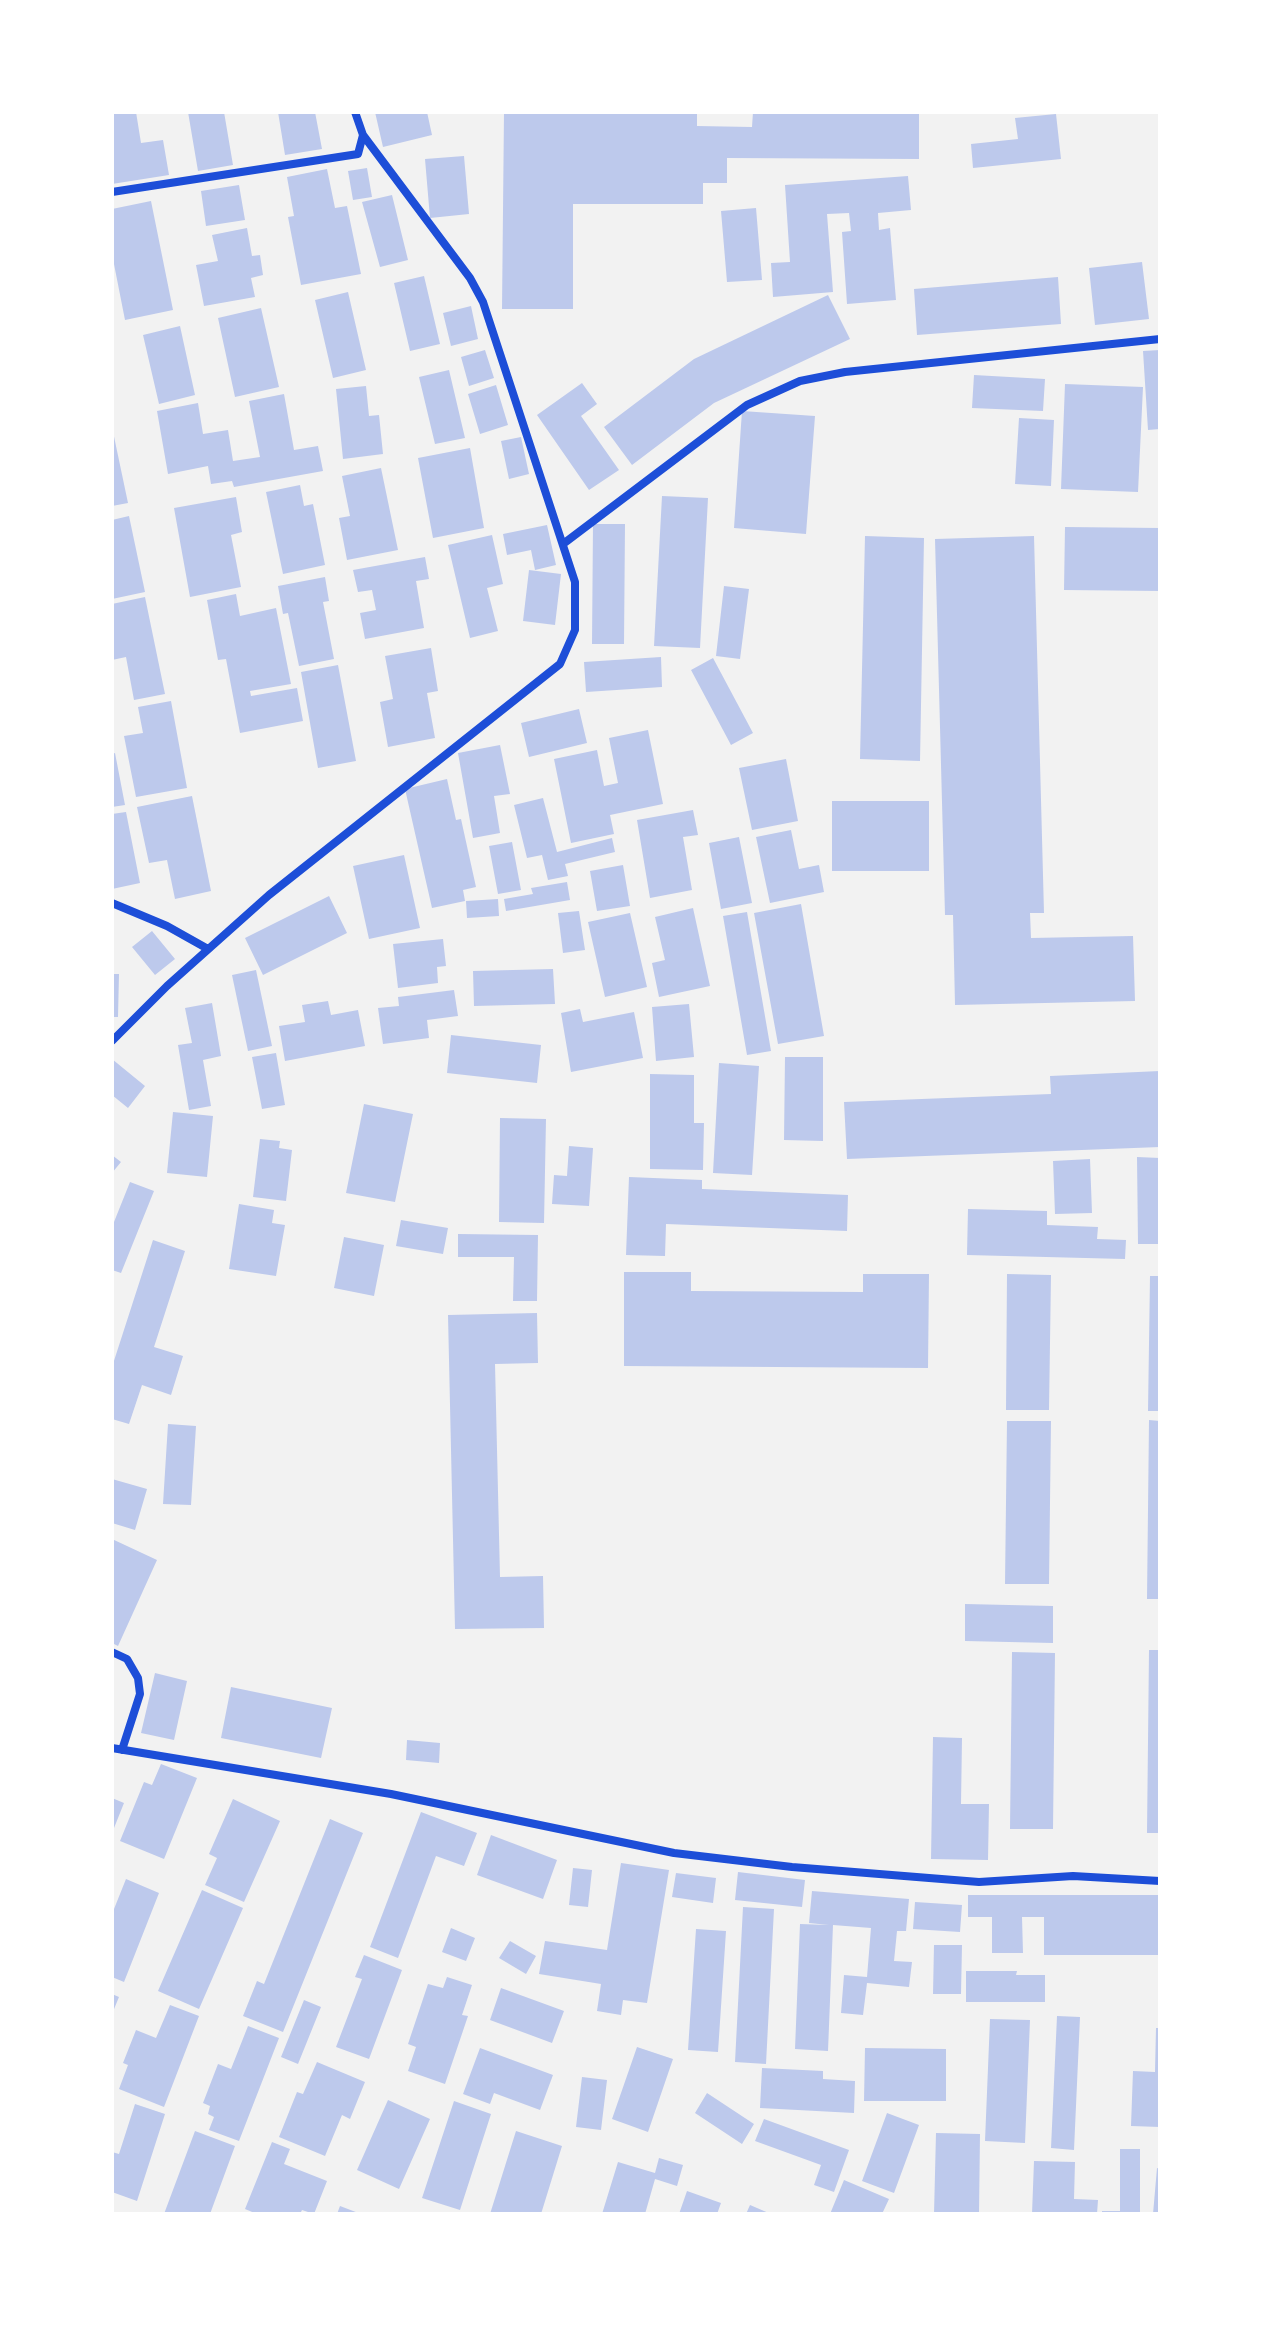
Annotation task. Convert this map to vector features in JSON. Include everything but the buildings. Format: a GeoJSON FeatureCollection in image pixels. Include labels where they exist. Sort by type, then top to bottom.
{"type":"FeatureCollection","features":[{"type":"Feature","properties":{"kind":"street"},"geometry":{"type":"LineString","coordinates":[[112,1041],[269,895],[560,664],[575,630],[575,582],[483,302],[470,278],[363,135],[355,112]]}},
{"type":"Feature","properties":{"kind":"street"},"geometry":{"type":"LineString","coordinates":[[112,192],[358,154],[363,135]]}},
{"type":"Feature","properties":{"kind":"street"},"geometry":{"type":"LineString","coordinates":[[563,544],[747,405],[800,381],[845,372],[1160,339]]}},
{"type":"Feature","properties":{"kind":"street"},"geometry":{"type":"LineString","coordinates":[[112,903],[167,926],[208,949]]}},
{"type":"Feature","properties":{"kind":"street"},"geometry":{"type":"LineString","coordinates":[[112,1652],[127,1659],[138,1678],[140,1694],[122,1750]]}},
{"type":"Feature","properties":{"kind":"street"},"geometry":{"type":"LineString","coordinates":[[112,1748],[391,1794],[674,1853],[792,1867],[964,1881],[1073,1876],[1160,1881]]}}]}
